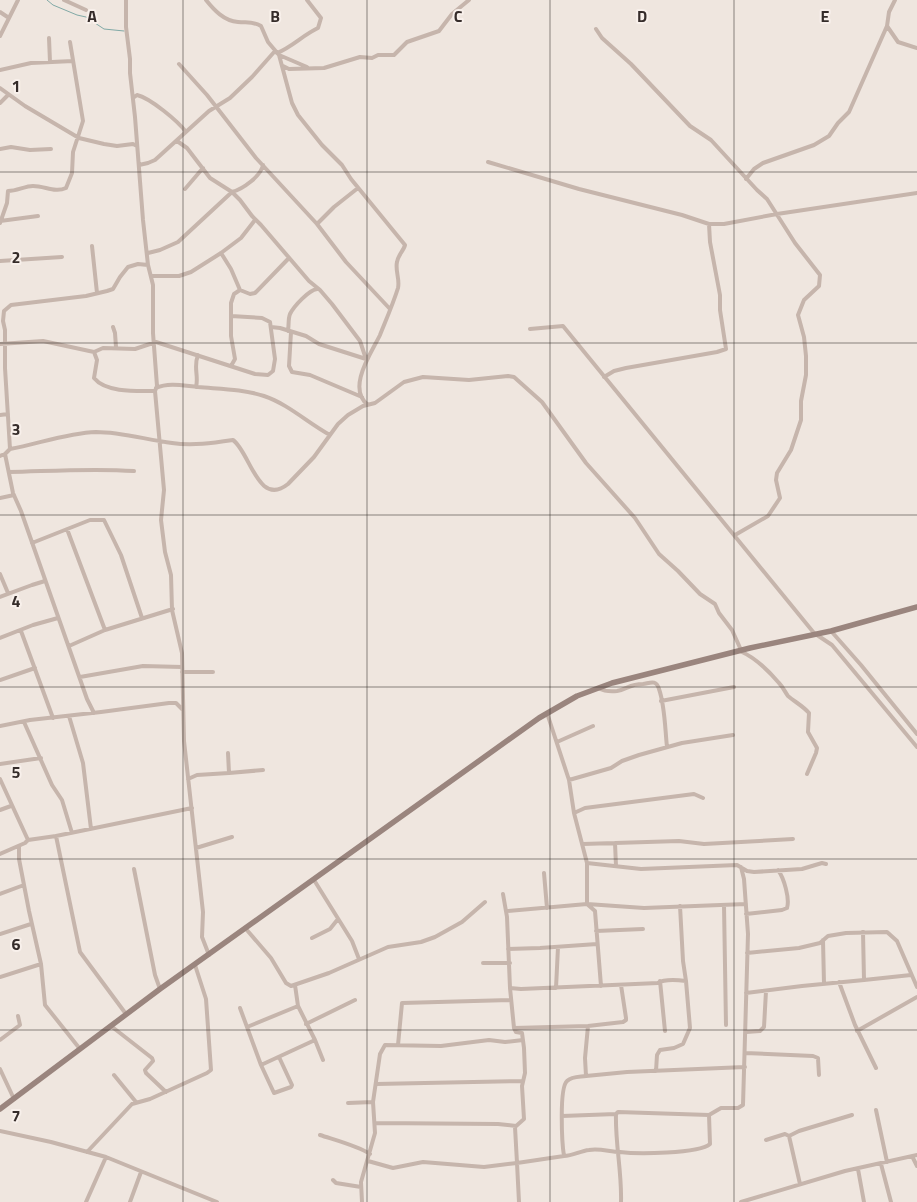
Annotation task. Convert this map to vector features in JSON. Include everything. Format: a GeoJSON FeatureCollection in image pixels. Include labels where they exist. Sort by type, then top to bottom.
{"type":"FeatureCollection","features":[{"type":"Feature","properties":{"kind":"main road"},"geometry":{"type":"LineString","coordinates":[[0,1109],[160,989],[547,712],[577,696],[632,678],[750,648],[814,633],[831,631],[917,607]]}},
{"type":"Feature","properties":{"kind":"street"},"geometry":{"type":"LineString","coordinates":[[0,36],[18,0]]}},
{"type":"Feature","properties":{"kind":"street"},"geometry":{"type":"LineString","coordinates":[[64,0],[86,10]]}},
{"type":"Feature","properties":{"kind":"street"},"geometry":{"type":"LineString","coordinates":[[126,0],[126,27],[130,59],[135,144],[139,164],[148,265],[152,276],[154,298],[152,319],[165,494],[161,520],[165,552],[171,575],[175,626],[182,648],[182,709],[188,778],[203,912],[202,937],[209,955]]}},
{"type":"Feature","properties":{"kind":"street"},"geometry":{"type":"LineString","coordinates":[[206,0],[215,11],[228,19],[235,22],[248,21],[259,25],[277,53],[292,103],[298,115],[322,145],[342,164],[358,188],[405,245],[397,262],[398,286],[379,336],[366,359],[360,383],[365,404]]}},
{"type":"Feature","properties":{"kind":"street"},"geometry":{"type":"LineString","coordinates":[[139,164],[155,160],[209,111],[230,98],[277,53],[287,48],[300,37],[318,28],[321,18],[307,0]]}},
{"type":"Feature","properties":{"kind":"street"},"geometry":{"type":"LineString","coordinates":[[282,66],[289,69],[324,68],[360,57],[369,58],[394,55],[406,42],[440,32],[452,14],[469,0]]}},
{"type":"Feature","properties":{"kind":"street"},"geometry":{"type":"LineString","coordinates":[[746,179],[754,169],[763,163],[814,145],[829,136],[849,112],[887,26],[889,12],[895,0]]}},
{"type":"Feature","properties":{"kind":"street"},"geometry":{"type":"LineString","coordinates":[[0,12],[9,18]]}},
{"type":"Feature","properties":{"kind":"street"},"geometry":{"type":"LineString","coordinates":[[887,26],[898,42],[917,48]]}},
{"type":"Feature","properties":{"kind":"street"},"geometry":{"type":"LineString","coordinates":[[596,29],[602,38],[631,64],[690,126],[711,140],[767,199],[795,242],[820,275],[819,286],[804,300],[798,315],[804,337],[806,356],[806,375],[801,401],[802,420],[791,450],[777,473],[776,480],[780,498],[768,516],[735,535]]}},
{"type":"Feature","properties":{"kind":"street"},"geometry":{"type":"LineString","coordinates":[[49,38],[50,62]]}},
{"type":"Feature","properties":{"kind":"street"},"geometry":{"type":"LineString","coordinates":[[38,216],[0,222],[7,203],[8,191],[16,191],[33,186],[58,190],[66,188],[72,173],[73,152],[83,121],[70,42]]}},
{"type":"Feature","properties":{"kind":"street"},"geometry":{"type":"LineString","coordinates":[[277,53],[292,62],[309,67]]}},
{"type":"Feature","properties":{"kind":"street"},"geometry":{"type":"LineString","coordinates":[[0,70],[31,63],[73,61]]}},
{"type":"Feature","properties":{"kind":"street"},"geometry":{"type":"LineString","coordinates":[[179,64],[193,78],[263,165],[317,224],[346,262],[390,309]]}},
{"type":"Feature","properties":{"kind":"street"},"geometry":{"type":"LineString","coordinates":[[285,75],[289,69]]}},
{"type":"Feature","properties":{"kind":"street"},"geometry":{"type":"LineString","coordinates":[[0,88],[63,130],[79,138],[117,146],[135,144]]}},
{"type":"Feature","properties":{"kind":"street"},"geometry":{"type":"LineString","coordinates":[[0,103],[8,95]]}},
{"type":"Feature","properties":{"kind":"street"},"geometry":{"type":"LineString","coordinates":[[132,98],[137,95],[144,97],[176,120],[186,132]]}},
{"type":"Feature","properties":{"kind":"street"},"geometry":{"type":"LineString","coordinates":[[177,141],[187,148],[210,178],[232,195],[262,225],[312,287],[317,289],[339,313],[360,341],[366,359]]}},
{"type":"Feature","properties":{"kind":"street"},"geometry":{"type":"LineString","coordinates":[[0,149],[11,147],[30,150],[51,149]]}},
{"type":"Feature","properties":{"kind":"street"},"geometry":{"type":"LineString","coordinates":[[488,162],[709,224],[724,224],[917,193]]}},
{"type":"Feature","properties":{"kind":"street"},"geometry":{"type":"LineString","coordinates":[[148,253],[178,242],[256,176],[262,170],[263,165]]}},
{"type":"Feature","properties":{"kind":"street"},"geometry":{"type":"LineString","coordinates":[[185,189],[203,168]]}},
{"type":"Feature","properties":{"kind":"street"},"geometry":{"type":"LineString","coordinates":[[317,224],[334,207],[358,188]]}},
{"type":"Feature","properties":{"kind":"street"},"geometry":{"type":"LineString","coordinates":[[152,276],[185,275],[221,253],[244,234],[255,220]]}},
{"type":"Feature","properties":{"kind":"street"},"geometry":{"type":"LineString","coordinates":[[604,377],[614,371],[626,368],[726,349],[709,224]]}},
{"type":"Feature","properties":{"kind":"street"},"geometry":{"type":"LineString","coordinates":[[92,246],[97,293]]}},
{"type":"Feature","properties":{"kind":"street"},"geometry":{"type":"LineString","coordinates":[[221,253],[240,290],[250,294],[255,294],[289,258]]}},
{"type":"Feature","properties":{"kind":"street"},"geometry":{"type":"LineString","coordinates":[[0,261],[62,257]]}},
{"type":"Feature","properties":{"kind":"street"},"geometry":{"type":"LineString","coordinates":[[10,449],[2,344],[5,330],[1,322],[4,311],[11,305],[113,289],[128,267],[138,264],[148,265]]}},
{"type":"Feature","properties":{"kind":"street"},"geometry":{"type":"LineString","coordinates":[[312,287],[289,315],[290,366],[292,372],[310,375],[362,397]]}},
{"type":"Feature","properties":{"kind":"street"},"geometry":{"type":"LineString","coordinates":[[231,366],[235,358],[231,336],[232,296],[240,290]]}},
{"type":"Feature","properties":{"kind":"street"},"geometry":{"type":"LineString","coordinates":[[2,344],[43,341],[94,352],[103,348],[135,349],[154,342],[255,374],[268,375],[273,372],[274,359],[270,322],[262,318],[231,316]]}},
{"type":"Feature","properties":{"kind":"street"},"geometry":{"type":"LineString","coordinates":[[271,327],[276,326],[306,336],[319,344],[366,359]]}},
{"type":"Feature","properties":{"kind":"street"},"geometry":{"type":"LineString","coordinates":[[530,329],[563,326],[671,461],[735,535],[814,633],[832,645],[917,747]]}},
{"type":"Feature","properties":{"kind":"street"},"geometry":{"type":"LineString","coordinates":[[112,327],[115,333],[116,348]]}},
{"type":"Feature","properties":{"kind":"street"},"geometry":{"type":"LineString","coordinates":[[94,352],[97,360],[94,378],[98,382],[110,387],[131,392],[156,390],[165,385],[244,391],[262,395],[281,404],[315,428],[330,436]]}},
{"type":"Feature","properties":{"kind":"street"},"geometry":{"type":"LineString","coordinates":[[196,387],[195,366],[198,355]]}},
{"type":"Feature","properties":{"kind":"street"},"geometry":{"type":"LineString","coordinates":[[94,712],[58,618],[14,495],[9,472],[2,455],[10,449],[68,436],[97,432],[140,437],[173,444],[211,444],[233,440],[240,447],[257,480],[266,487],[277,489],[288,484],[314,457],[338,424],[348,415],[365,404],[376,403],[404,382],[423,377],[469,380],[508,376],[514,377],[542,402],[586,463],[635,518],[659,554],[700,594],[715,604],[719,613],[732,630],[740,651],[751,656],[764,666],[788,695],[803,705],[810,713],[808,732],[817,748],[807,774]]}},
{"type":"Feature","properties":{"kind":"street"},"geometry":{"type":"LineString","coordinates":[[0,388],[6,389]]}},
{"type":"Feature","properties":{"kind":"street"},"geometry":{"type":"LineString","coordinates":[[0,415],[8,414]]}},
{"type":"Feature","properties":{"kind":"street"},"geometry":{"type":"LineString","coordinates":[[9,472],[82,469],[134,471]]}},
{"type":"Feature","properties":{"kind":"street"},"geometry":{"type":"LineString","coordinates":[[0,498],[14,495]]}},
{"type":"Feature","properties":{"kind":"street"},"geometry":{"type":"LineString","coordinates":[[32,543],[67,529],[102,519],[106,522],[121,555],[142,618]]}},
{"type":"Feature","properties":{"kind":"street"},"geometry":{"type":"LineString","coordinates":[[67,529],[105,630]]}},
{"type":"Feature","properties":{"kind":"street"},"geometry":{"type":"LineString","coordinates":[[0,574],[8,593]]}},
{"type":"Feature","properties":{"kind":"street"},"geometry":{"type":"LineString","coordinates":[[0,597],[45,581]]}},
{"type":"Feature","properties":{"kind":"street"},"geometry":{"type":"LineString","coordinates":[[69,646],[105,630],[173,608]]}},
{"type":"Feature","properties":{"kind":"street"},"geometry":{"type":"LineString","coordinates":[[0,638],[33,625],[58,618]]}},
{"type":"Feature","properties":{"kind":"street"},"geometry":{"type":"LineString","coordinates":[[21,631],[53,718]]}},
{"type":"Feature","properties":{"kind":"street"},"geometry":{"type":"LineString","coordinates":[[831,631],[917,734]]}},
{"type":"Feature","properties":{"kind":"street"},"geometry":{"type":"LineString","coordinates":[[750,648],[751,656]]}},
{"type":"Feature","properties":{"kind":"street"},"geometry":{"type":"LineString","coordinates":[[853,672],[861,665]]}},
{"type":"Feature","properties":{"kind":"street"},"geometry":{"type":"LineString","coordinates":[[80,677],[143,666],[182,667]]}},
{"type":"Feature","properties":{"kind":"street"},"geometry":{"type":"LineString","coordinates":[[0,680],[35,668]]}},
{"type":"Feature","properties":{"kind":"street"},"geometry":{"type":"LineString","coordinates":[[182,672],[213,672]]}},
{"type":"Feature","properties":{"kind":"street"},"geometry":{"type":"LineString","coordinates":[[598,688],[603,691],[612,692],[624,689],[632,684],[652,682],[658,686],[662,701],[667,747]]}},
{"type":"Feature","properties":{"kind":"street"},"geometry":{"type":"LineString","coordinates":[[662,701],[734,687]]}},
{"type":"Feature","properties":{"kind":"street"},"geometry":{"type":"LineString","coordinates":[[0,726],[169,702],[176,703],[182,709]]}},
{"type":"Feature","properties":{"kind":"street"},"geometry":{"type":"LineString","coordinates":[[547,712],[569,780],[574,813],[587,863],[587,904],[595,911],[601,986]]}},
{"type":"Feature","properties":{"kind":"street"},"geometry":{"type":"LineString","coordinates":[[69,716],[83,763],[91,829]]}},
{"type":"Feature","properties":{"kind":"street"},"geometry":{"type":"LineString","coordinates":[[24,722],[52,785],[62,800],[72,833]]}},
{"type":"Feature","properties":{"kind":"street"},"geometry":{"type":"LineString","coordinates":[[557,742],[593,726]]}},
{"type":"Feature","properties":{"kind":"street"},"geometry":{"type":"LineString","coordinates":[[569,780],[611,768],[630,758],[667,747],[733,735]]}},
{"type":"Feature","properties":{"kind":"street"},"geometry":{"type":"LineString","coordinates":[[228,753],[229,772]]}},
{"type":"Feature","properties":{"kind":"street"},"geometry":{"type":"LineString","coordinates":[[0,764],[41,758]]}},
{"type":"Feature","properties":{"kind":"street"},"geometry":{"type":"LineString","coordinates":[[188,778],[197,775],[263,770]]}},
{"type":"Feature","properties":{"kind":"street"},"geometry":{"type":"LineString","coordinates":[[0,779],[28,840]]}},
{"type":"Feature","properties":{"kind":"street"},"geometry":{"type":"LineString","coordinates":[[574,813],[585,808],[694,794],[704,798]]}},
{"type":"Feature","properties":{"kind":"street"},"geometry":{"type":"LineString","coordinates":[[0,810],[12,806]]}},
{"type":"Feature","properties":{"kind":"street"},"geometry":{"type":"LineString","coordinates":[[0,854],[28,840],[72,833],[192,808]]}},
{"type":"Feature","properties":{"kind":"street"},"geometry":{"type":"LineString","coordinates":[[56,836],[80,952],[126,1014]]}},
{"type":"Feature","properties":{"kind":"street"},"geometry":{"type":"LineString","coordinates":[[196,848],[232,837]]}},
{"type":"Feature","properties":{"kind":"street"},"geometry":{"type":"LineString","coordinates":[[583,844],[680,841],[704,844],[793,839]]}},
{"type":"Feature","properties":{"kind":"street"},"geometry":{"type":"LineString","coordinates":[[615,843],[616,866]]}},
{"type":"Feature","properties":{"kind":"street"},"geometry":{"type":"LineString","coordinates":[[19,846],[19,859],[31,924],[41,964],[47,1009],[71,1036],[80,1050]]}},
{"type":"Feature","properties":{"kind":"street"},"geometry":{"type":"LineString","coordinates":[[587,863],[641,869],[737,866],[754,872],[802,869],[822,863],[826,864]]}},
{"type":"Feature","properties":{"kind":"street"},"geometry":{"type":"LineString","coordinates":[[562,1116],[616,1114],[618,1112],[709,1115],[721,1108],[738,1108],[743,1105],[747,952],[746,904],[741,867]]}},
{"type":"Feature","properties":{"kind":"street"},"geometry":{"type":"LineString","coordinates":[[134,869],[160,989]]}},
{"type":"Feature","properties":{"kind":"street"},"geometry":{"type":"LineString","coordinates":[[746,914],[787,908],[789,903],[784,878],[778,870]]}},
{"type":"Feature","properties":{"kind":"street"},"geometry":{"type":"LineString","coordinates":[[544,873],[547,908]]}},
{"type":"Feature","properties":{"kind":"street"},"geometry":{"type":"LineString","coordinates":[[314,880],[352,941],[359,959]]}},
{"type":"Feature","properties":{"kind":"street"},"geometry":{"type":"LineString","coordinates":[[0,894],[24,885]]}},
{"type":"Feature","properties":{"kind":"street"},"geometry":{"type":"LineString","coordinates":[[503,894],[507,911],[510,988],[514,1028],[516,1032],[522,1033],[524,1048],[522,1086],[524,1119],[514,1129],[519,1202]]}},
{"type":"Feature","properties":{"kind":"street"},"geometry":{"type":"LineString","coordinates":[[246,929],[271,958],[290,987],[329,973],[388,947],[421,942],[446,932],[462,922],[485,902]]}},
{"type":"Feature","properties":{"kind":"street"},"geometry":{"type":"LineString","coordinates":[[507,911],[587,904],[630,908],[746,904]]}},
{"type":"Feature","properties":{"kind":"street"},"geometry":{"type":"LineString","coordinates":[[656,1071],[657,1055],[660,1050],[674,1048],[683,1044],[690,1028],[683,961],[680,906]]}},
{"type":"Feature","properties":{"kind":"street"},"geometry":{"type":"LineString","coordinates":[[724,906],[726,1026]]}},
{"type":"Feature","properties":{"kind":"street"},"geometry":{"type":"LineString","coordinates":[[312,938],[330,929],[338,919]]}},
{"type":"Feature","properties":{"kind":"street"},"geometry":{"type":"LineString","coordinates":[[0,934],[31,924]]}},
{"type":"Feature","properties":{"kind":"street"},"geometry":{"type":"LineString","coordinates":[[596,932],[643,929]]}},
{"type":"Feature","properties":{"kind":"street"},"geometry":{"type":"LineString","coordinates":[[863,932],[864,980]]}},
{"type":"Feature","properties":{"kind":"street"},"geometry":{"type":"LineString","coordinates":[[747,952],[799,948],[820,943],[832,935],[887,932],[897,941],[917,987]]}},
{"type":"Feature","properties":{"kind":"street"},"geometry":{"type":"LineString","coordinates":[[823,940],[824,984]]}},
{"type":"Feature","properties":{"kind":"street"},"geometry":{"type":"LineString","coordinates":[[508,949],[597,944]]}},
{"type":"Feature","properties":{"kind":"street"},"geometry":{"type":"LineString","coordinates":[[556,988],[558,947]]}},
{"type":"Feature","properties":{"kind":"street"},"geometry":{"type":"LineString","coordinates":[[483,964],[510,963]]}},
{"type":"Feature","properties":{"kind":"street"},"geometry":{"type":"LineString","coordinates":[[0,977],[41,964]]}},
{"type":"Feature","properties":{"kind":"street"},"geometry":{"type":"LineString","coordinates":[[87,1152],[128,1108],[136,1102],[150,1099],[210,1070],[206,999],[195,965]]}},
{"type":"Feature","properties":{"kind":"street"},"geometry":{"type":"LineString","coordinates":[[746,994],[839,982],[911,976]]}},
{"type":"Feature","properties":{"kind":"street"},"geometry":{"type":"LineString","coordinates":[[660,981],[665,1031]]}},
{"type":"Feature","properties":{"kind":"street"},"geometry":{"type":"LineString","coordinates":[[510,988],[521,990],[686,981]]}},
{"type":"Feature","properties":{"kind":"street"},"geometry":{"type":"LineString","coordinates":[[839,982],[858,1030],[876,1068]]}},
{"type":"Feature","properties":{"kind":"street"},"geometry":{"type":"LineString","coordinates":[[295,985],[298,1006],[323,1060]]}},
{"type":"Feature","properties":{"kind":"street"},"geometry":{"type":"LineString","coordinates":[[514,1028],[588,1026],[626,1020],[621,985]]}},
{"type":"Feature","properties":{"kind":"street"},"geometry":{"type":"LineString","coordinates":[[746,1032],[760,1031],[764,1027],[766,991]]}},
{"type":"Feature","properties":{"kind":"street"},"geometry":{"type":"LineString","coordinates":[[858,1030],[917,997]]}},
{"type":"Feature","properties":{"kind":"street"},"geometry":{"type":"LineString","coordinates":[[306,1024],[355,1000]]}},
{"type":"Feature","properties":{"kind":"street"},"geometry":{"type":"LineString","coordinates":[[398,1045],[402,1003],[511,1000]]}},
{"type":"Feature","properties":{"kind":"street"},"geometry":{"type":"LineString","coordinates":[[246,1027],[298,1006]]}},
{"type":"Feature","properties":{"kind":"street"},"geometry":{"type":"LineString","coordinates":[[240,1008],[261,1065],[274,1093],[291,1087],[292,1083],[279,1057]]}},
{"type":"Feature","properties":{"kind":"street"},"geometry":{"type":"LineString","coordinates":[[0,1040],[20,1025],[18,1016]]}},
{"type":"Feature","properties":{"kind":"street"},"geometry":{"type":"LineString","coordinates":[[111,1026],[152,1058],[153,1061],[145,1070],[146,1073],[166,1092]]}},
{"type":"Feature","properties":{"kind":"street"},"geometry":{"type":"LineString","coordinates":[[586,1076],[588,1026]]}},
{"type":"Feature","properties":{"kind":"street"},"geometry":{"type":"LineString","coordinates":[[261,1065],[315,1040]]}},
{"type":"Feature","properties":{"kind":"street"},"geometry":{"type":"LineString","coordinates":[[362,1202],[361,1182],[375,1133],[373,1102],[380,1054],[385,1045],[441,1046],[489,1040],[505,1042],[523,1040]]}},
{"type":"Feature","properties":{"kind":"street"},"geometry":{"type":"LineString","coordinates":[[745,1053],[813,1056],[818,1058],[819,1076]]}},
{"type":"Feature","properties":{"kind":"street"},"geometry":{"type":"LineString","coordinates":[[564,1156],[562,1116],[566,1082],[573,1077],[627,1072],[745,1067]]}},
{"type":"Feature","properties":{"kind":"street"},"geometry":{"type":"LineString","coordinates":[[0,1069],[14,1099]]}},
{"type":"Feature","properties":{"kind":"street"},"geometry":{"type":"LineString","coordinates":[[114,1075],[136,1102]]}},
{"type":"Feature","properties":{"kind":"street"},"geometry":{"type":"LineString","coordinates":[[376,1084],[523,1081]]}},
{"type":"Feature","properties":{"kind":"street"},"geometry":{"type":"LineString","coordinates":[[348,1102],[373,1102]]}},
{"type":"Feature","properties":{"kind":"street"},"geometry":{"type":"LineString","coordinates":[[876,1110],[887,1162]]}},
{"type":"Feature","properties":{"kind":"street"},"geometry":{"type":"LineString","coordinates":[[616,1114],[622,1190],[621,1202]]}},
{"type":"Feature","properties":{"kind":"street"},"geometry":{"type":"LineString","coordinates":[[368,1161],[393,1168],[423,1162],[484,1167],[572,1156],[590,1150],[645,1154],[686,1151],[710,1144],[709,1115]]}},
{"type":"Feature","properties":{"kind":"street"},"geometry":{"type":"LineString","coordinates":[[766,1140],[785,1134],[789,1136],[799,1130],[852,1115]]}},
{"type":"Feature","properties":{"kind":"street"},"geometry":{"type":"LineString","coordinates":[[375,1123],[498,1124],[516,1126]]}},
{"type":"Feature","properties":{"kind":"street"},"geometry":{"type":"LineString","coordinates":[[0,1131],[106,1158],[217,1202]]}},
{"type":"Feature","properties":{"kind":"street"},"geometry":{"type":"LineString","coordinates":[[320,1135],[358,1147],[370,1154]]}},
{"type":"Feature","properties":{"kind":"street"},"geometry":{"type":"LineString","coordinates":[[789,1136],[800,1184]]}},
{"type":"Feature","properties":{"kind":"street"},"geometry":{"type":"LineString","coordinates":[[741,1202],[858,1168],[915,1155],[917,1166]]}},
{"type":"Feature","properties":{"kind":"street"},"geometry":{"type":"LineString","coordinates":[[86,1202],[106,1158]]}},
{"type":"Feature","properties":{"kind":"street"},"geometry":{"type":"LineString","coordinates":[[882,1164],[891,1202]]}},
{"type":"Feature","properties":{"kind":"street"},"geometry":{"type":"LineString","coordinates":[[858,1168],[864,1202]]}},
{"type":"Feature","properties":{"kind":"street"},"geometry":{"type":"LineString","coordinates":[[130,1202],[141,1172]]}},
{"type":"Feature","properties":{"kind":"street"},"geometry":{"type":"LineString","coordinates":[[333,1180],[336,1183],[361,1187]]}},
{"type":"Feature","properties":{"kind":"waterway"},"geometry":{"type":"LineString","coordinates":[[47,0],[53,5],[86,17],[104,29],[124,31]]}}]}
